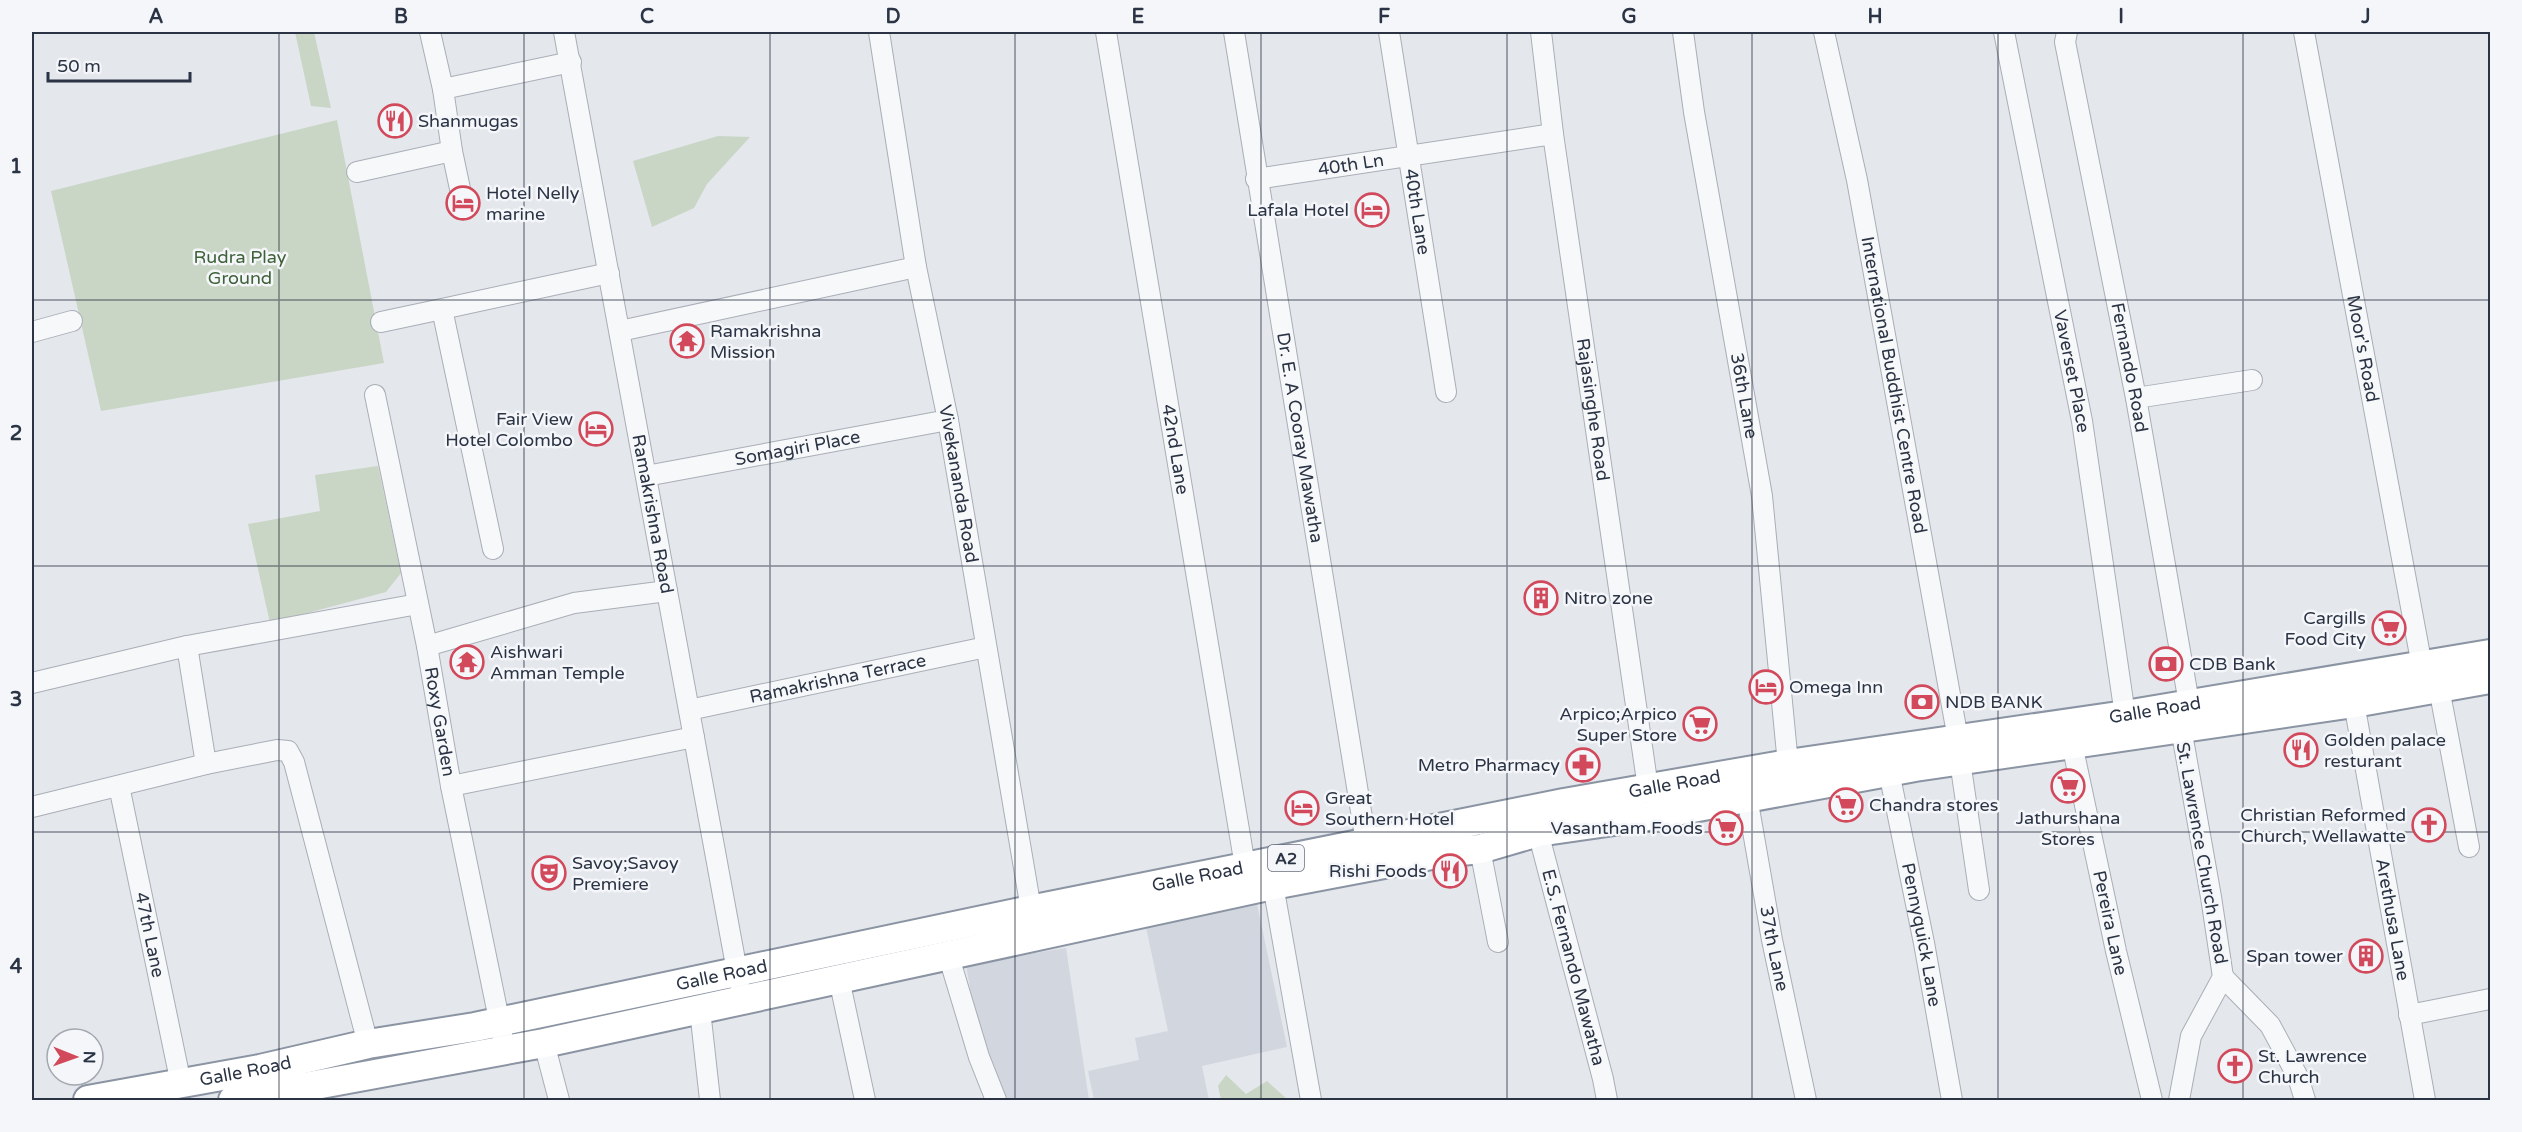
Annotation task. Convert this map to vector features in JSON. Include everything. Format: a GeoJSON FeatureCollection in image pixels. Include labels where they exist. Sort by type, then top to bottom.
{"type":"FeatureCollection","features":[{"type":"Feature","properties":{"kind":"highway","name":"Galle Road"},"geometry":{"type":"LineString","coordinates":[[2254,705],[2354,703],[2490,654]]}},
{"type":"Feature","properties":{"kind":"highway","name":"Galle Road"},"geometry":{"type":"LineString","coordinates":[[88,1101],[181,1084],[368,1044],[502,1035],[544,1043],[700,1010],[740,985],[839,979],[948,954],[1033,923],[1245,866],[1648,788],[1788,764],[1959,750],[2072,744],[2185,716],[2430,677],[2490,679]]}},
{"type":"Feature","properties":{"kind":"highway","name":"Galle Road"},"geometry":{"type":"LineString","coordinates":[[233,1101],[502,1035],[1033,923],[1273,885],[1442,853],[1480,849],[1538,832],[1649,816],[1888,772],[1959,750],[2125,715],[2185,716]]}},
{"type":"Feature","properties":{"kind":"street"},"geometry":{"type":"LineString","coordinates":[[430,32],[443,88],[452,151],[463,203]]}},
{"type":"Feature","properties":{"kind":"street","name":"Ramakrishna Road"},"geometry":{"type":"LineString","coordinates":[[564,32],[740,985]]}},
{"type":"Feature","properties":{"kind":"street","name":"Vivekananda Road"},"geometry":{"type":"LineString","coordinates":[[879,32],[916,267],[948,420],[1033,923]]}},
{"type":"Feature","properties":{"kind":"street","name":"42nd Lane"},"geometry":{"type":"LineString","coordinates":[[1106,32],[1245,866]]}},
{"type":"Feature","properties":{"kind":"street","name":"Dr. E. A Cooray Mawatha"},"geometry":{"type":"LineString","coordinates":[[1234,32],[1256,179],[1366,842]]}},
{"type":"Feature","properties":{"kind":"street","name":"40th Lane"},"geometry":{"type":"LineString","coordinates":[[1389,32],[1446,392]]}},
{"type":"Feature","properties":{"kind":"street","name":"Rajasinghe Road"},"geometry":{"type":"LineString","coordinates":[[1540,32],[1648,788]]}},
{"type":"Feature","properties":{"kind":"street","name":"36th Lane"},"geometry":{"type":"LineString","coordinates":[[1683,32],[1694,112],[1762,496],[1788,764]]}},
{"type":"Feature","properties":{"kind":"street","name":"International Buddhist Centre Road"},"geometry":{"type":"LineString","coordinates":[[1824,32],[1857,180],[1959,750],[1979,890]]}},
{"type":"Feature","properties":{"kind":"street","name":"Vaverset Place"},"geometry":{"type":"LineString","coordinates":[[2004,32],[2082,421],[2125,715]]}},
{"type":"Feature","properties":{"kind":"street","name":"Fernando Road"},"geometry":{"type":"LineString","coordinates":[[2067,32],[2065,42],[2136,398],[2185,716]]}},
{"type":"Feature","properties":{"kind":"street","name":"Moor's Road"},"geometry":{"type":"LineString","coordinates":[[2304,32],[2430,677],[2469,847]]}},
{"type":"Feature","properties":{"kind":"street"},"geometry":{"type":"LineString","coordinates":[[443,88],[571,62]]}},
{"type":"Feature","properties":{"kind":"street","name":"40th Ln"},"geometry":{"type":"LineString","coordinates":[[1256,179],[1553,134]]}},
{"type":"Feature","properties":{"kind":"street"},"geometry":{"type":"LineString","coordinates":[[357,172],[452,151]]}},
{"type":"Feature","properties":{"kind":"street"},"geometry":{"type":"LineString","coordinates":[[620,331],[916,267]]}},
{"type":"Feature","properties":{"kind":"street"},"geometry":{"type":"LineString","coordinates":[[381,322],[609,273]]}},
{"type":"Feature","properties":{"kind":"street"},"geometry":{"type":"LineString","coordinates":[[442,309],[493,549]]}},
{"type":"Feature","properties":{"kind":"street"},"geometry":{"type":"LineString","coordinates":[[32,332],[72,321]]}},
{"type":"Feature","properties":{"kind":"street"},"geometry":{"type":"LineString","coordinates":[[2136,398],[2252,380]]}},
{"type":"Feature","properties":{"kind":"street","name":"Roxy Garden"},"geometry":{"type":"LineString","coordinates":[[375,395],[427,646],[451,786],[502,1035]]}},
{"type":"Feature","properties":{"kind":"street","name":"Somagiri Place"},"geometry":{"type":"LineString","coordinates":[[646,476],[948,420]]}},
{"type":"Feature","properties":{"kind":"street"},"geometry":{"type":"LineString","coordinates":[[427,646],[574,603],[668,591]]}},
{"type":"Feature","properties":{"kind":"street"},"geometry":{"type":"LineString","coordinates":[[32,683],[186,646],[418,604]]}},
{"type":"Feature","properties":{"kind":"street"},"geometry":{"type":"LineString","coordinates":[[186,646],[206,764]]}},
{"type":"Feature","properties":{"kind":"street","name":"Ramakrishna Terrace"},"geometry":{"type":"LineString","coordinates":[[689,710],[986,647]]}},
{"type":"Feature","properties":{"kind":"street","name":"Arethusa Lane"},"geometry":{"type":"LineString","coordinates":[[2354,703],[2425,1101]]}},
{"type":"Feature","properties":{"kind":"street","name":"St. Lawrence Church Road"},"geometry":{"type":"LineString","coordinates":[[2185,716],[2223,977],[2270,1025],[2298,1077],[2305,1101]]}},
{"type":"Feature","properties":{"kind":"street"},"geometry":{"type":"LineString","coordinates":[[451,786],[694,737]]}},
{"type":"Feature","properties":{"kind":"street","name":"Pereira Lane"},"geometry":{"type":"LineString","coordinates":[[2072,744],[2116,951],[2152,1101]]}},
{"type":"Feature","properties":{"kind":"street"},"geometry":{"type":"LineString","coordinates":[[32,807],[206,764],[277,750],[288,751],[294,762],[368,1044]]}},
{"type":"Feature","properties":{"kind":"street","name":"Pennyquick Lane"},"geometry":{"type":"LineString","coordinates":[[1888,772],[1924,943],[1952,1101]]}},
{"type":"Feature","properties":{"kind":"street","name":"47th Lane"},"geometry":{"type":"LineString","coordinates":[[119,786],[181,1084]]}},
{"type":"Feature","properties":{"kind":"street","name":"37th Lane"},"geometry":{"type":"LineString","coordinates":[[1747,797],[1772,940],[1806,1101]]}},
{"type":"Feature","properties":{"kind":"street","name":"E.S. Fernando Mawatha"},"geometry":{"type":"LineString","coordinates":[[1538,832],[1607,1101]]}},
{"type":"Feature","properties":{"kind":"street"},"geometry":{"type":"LineString","coordinates":[[1480,849],[1498,942]]}},
{"type":"Feature","properties":{"kind":"street"},"geometry":{"type":"LineString","coordinates":[[1273,885],[1311,1101]]}},
{"type":"Feature","properties":{"kind":"street"},"geometry":{"type":"LineString","coordinates":[[948,954],[979,1057],[996,1101]]}},
{"type":"Feature","properties":{"kind":"street","name":"St. Lawrence Church Road"},"geometry":{"type":"LineString","coordinates":[[2179,1101],[2191,1036],[2223,977]]}},
{"type":"Feature","properties":{"kind":"street"},"geometry":{"type":"LineString","coordinates":[[839,979],[865,1101]]}},
{"type":"Feature","properties":{"kind":"street"},"geometry":{"type":"LineString","coordinates":[[2409,1015],[2490,999]]}},
{"type":"Feature","properties":{"kind":"street"},"geometry":{"type":"LineString","coordinates":[[700,1010],[710,1101]]}},
{"type":"Feature","properties":{"kind":"street"},"geometry":{"type":"LineString","coordinates":[[544,1043],[559,1101]]}},
{"type":"Feature","properties":{"kind":"shaded area"},"geometry":{"type":"Polygon","coordinates":[[[1257,904],[1287,1047],[1202,1066],[1209,1100],[1094,1100],[1088,1071],[1139,1060],[1135,1038],[1168,1031],[1146,927],[1257,904]]]}},
{"type":"Feature","properties":{"kind":"shaded area"},"geometry":{"type":"Polygon","coordinates":[[[1066,948],[1089,1100],[988,1100],[966,964],[1066,948]]]}},
{"type":"Feature","properties":{"kind":"green space"},"geometry":{"type":"Polygon","coordinates":[[[295,32],[314,32],[331,108],[311,106],[295,32]]]}},
{"type":"Feature","properties":{"kind":"green space","name":"Rudra Play Ground"},"geometry":{"type":"Polygon","coordinates":[[[337,120],[384,363],[101,411],[51,191],[337,120]]]}},
{"type":"Feature","properties":{"kind":"green space"},"geometry":{"type":"Polygon","coordinates":[[[718,136],[750,137],[707,184],[694,208],[652,227],[633,161],[718,136]]]}},
{"type":"Feature","properties":{"kind":"green space"},"geometry":{"type":"Polygon","coordinates":[[[378,466],[401,573],[386,592],[270,623],[248,524],[320,511],[315,475],[378,466]]]}},
{"type":"Feature","properties":{"kind":"green space"},"geometry":{"type":"Polygon","coordinates":[[[1226,1075],[1246,1094],[1267,1081],[1288,1100],[1221,1100],[1218,1086],[1226,1075]]]}},
{"type":"Feature","properties":{"kind":"place","name":"Shanmugas"},"geometry":{"type":"Point","coordinates":[395,121]}},
{"type":"Feature","properties":{"kind":"place","name":"Hotel Nelly marine"},"geometry":{"type":"Point","coordinates":[463,203]}},
{"type":"Feature","properties":{"kind":"place","name":"Lafala Hotel"},"geometry":{"type":"Point","coordinates":[1372,210]}},
{"type":"Feature","properties":{"kind":"place","name":"Ramakrishna Mission"},"geometry":{"type":"Point","coordinates":[687,341]}},
{"type":"Feature","properties":{"kind":"place","name":"Fair View Hotel Colombo"},"geometry":{"type":"Point","coordinates":[596,429]}},
{"type":"Feature","properties":{"kind":"place","name":"Nitro zone"},"geometry":{"type":"Point","coordinates":[1541,598]}},
{"type":"Feature","properties":{"kind":"place","name":"Cargills Food City"},"geometry":{"type":"Point","coordinates":[2389,628]}},
{"type":"Feature","properties":{"kind":"place","name":"Aishwari Amman Temple"},"geometry":{"type":"Point","coordinates":[467,662]}},
{"type":"Feature","properties":{"kind":"place","name":"CDB Bank"},"geometry":{"type":"Point","coordinates":[2166,664]}},
{"type":"Feature","properties":{"kind":"place","name":"Omega Inn"},"geometry":{"type":"Point","coordinates":[1766,687]}},
{"type":"Feature","properties":{"kind":"place","name":"NDB BANK"},"geometry":{"type":"Point","coordinates":[1922,702]}},
{"type":"Feature","properties":{"kind":"place","name":"Arpico;Arpico Super Store"},"geometry":{"type":"Point","coordinates":[1700,724]}},
{"type":"Feature","properties":{"kind":"place","name":"Golden palace resturant"},"geometry":{"type":"Point","coordinates":[2301,750]}},
{"type":"Feature","properties":{"kind":"place","name":"Metro Pharmacy"},"geometry":{"type":"Point","coordinates":[1583,765]}},
{"type":"Feature","properties":{"kind":"place","name":"Jathurshana Stores"},"geometry":{"type":"Point","coordinates":[2068,786]}},
{"type":"Feature","properties":{"kind":"place","name":"Chandra stores"},"geometry":{"type":"Point","coordinates":[1846,805]}},
{"type":"Feature","properties":{"kind":"place","name":"Great Southern Hotel"},"geometry":{"type":"Point","coordinates":[1302,808]}},
{"type":"Feature","properties":{"kind":"place","name":"Christian Reformed Church, Wellawatte"},"geometry":{"type":"Point","coordinates":[2429,825]}},
{"type":"Feature","properties":{"kind":"place","name":"Vasantham Foods"},"geometry":{"type":"Point","coordinates":[1726,828]}},
{"type":"Feature","properties":{"kind":"place","name":"Rishi Foods"},"geometry":{"type":"Point","coordinates":[1450,871]}},
{"type":"Feature","properties":{"kind":"place","name":"Savoy;Savoy Premiere"},"geometry":{"type":"Point","coordinates":[549,873]}},
{"type":"Feature","properties":{"kind":"place","name":"Span tower"},"geometry":{"type":"Point","coordinates":[2366,956]}},
{"type":"Feature","properties":{"kind":"place","name":"St. Lawrence Church"},"geometry":{"type":"Point","coordinates":[2235,1066]}}]}
